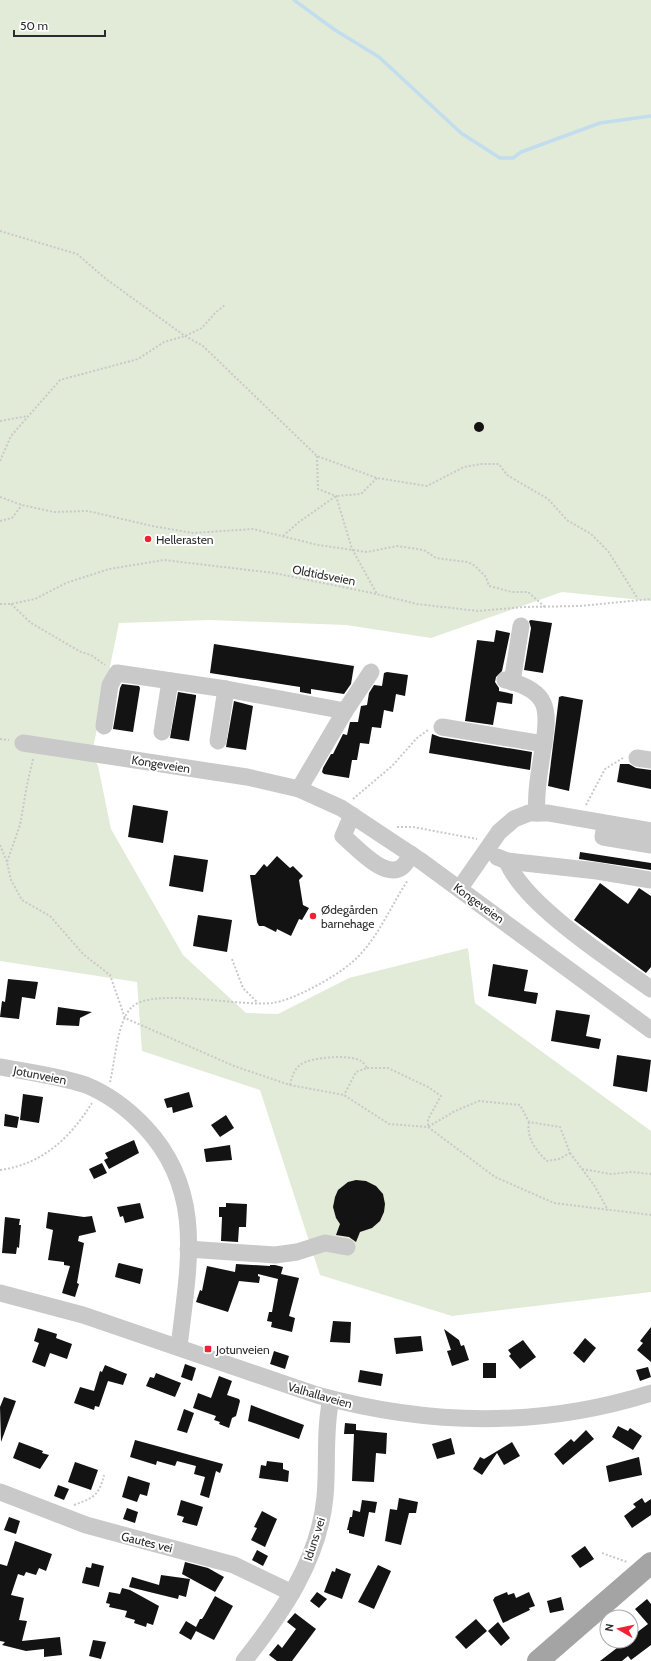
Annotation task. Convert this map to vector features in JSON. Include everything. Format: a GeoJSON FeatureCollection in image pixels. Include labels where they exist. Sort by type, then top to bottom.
{"type":"FeatureCollection","features":[{"type":"Feature","properties":{"kind":"main road"},"geometry":{"type":"LineString","coordinates":[[538,1661],[651,1563]]}},
{"type":"Feature","properties":{"kind":"street"},"geometry":{"type":"LineString","coordinates":[[522,626],[508,681],[529,688],[537,695],[544,706],[547,718],[536,794],[537,813]]}},
{"type":"Feature","properties":{"kind":"street"},"geometry":{"type":"LineString","coordinates":[[299,789],[345,711],[371,672]]}},
{"type":"Feature","properties":{"kind":"street"},"geometry":{"type":"LineString","coordinates":[[104,726],[110,685],[117,673],[226,689],[345,711]]}},
{"type":"Feature","properties":{"kind":"street"},"geometry":{"type":"LineString","coordinates":[[162,732],[170,681]]}},
{"type":"Feature","properties":{"kind":"street"},"geometry":{"type":"LineString","coordinates":[[218,741],[226,689]]}},
{"type":"Feature","properties":{"kind":"street"},"geometry":{"type":"LineString","coordinates":[[442,727],[544,744]]}},
{"type":"Feature","properties":{"kind":"street","name":"Kongeveien"},"geometry":{"type":"LineString","coordinates":[[30,744],[247,777],[299,789],[346,811],[416,857],[651,1030]]}},
{"type":"Feature","properties":{"kind":"street"},"geometry":{"type":"LineString","coordinates":[[346,811],[343,836],[382,868],[392,871],[416,857]]}},
{"type":"Feature","properties":{"kind":"street"},"geometry":{"type":"LineString","coordinates":[[460,888],[499,832],[514,819],[529,813],[578,819],[651,831]]}},
{"type":"Feature","properties":{"kind":"street"},"geometry":{"type":"LineString","coordinates":[[605,824],[603,837],[651,845]]}},
{"type":"Feature","properties":{"kind":"street"},"geometry":{"type":"LineString","coordinates":[[489,846],[499,859],[507,861],[597,871],[651,880]]}},
{"type":"Feature","properties":{"kind":"street"},"geometry":{"type":"LineString","coordinates":[[507,861],[511,873],[527,893],[568,928],[651,989]]}},
{"type":"Feature","properties":{"kind":"street","name":"Jotunveien"},"geometry":{"type":"LineString","coordinates":[[0,1067],[64,1079],[103,1094],[129,1111],[142,1123],[170,1161],[186,1202],[189,1225],[179,1348]]}},
{"type":"Feature","properties":{"kind":"street"},"geometry":{"type":"LineString","coordinates":[[188,1249],[275,1255],[297,1252],[325,1243],[347,1247]]}},
{"type":"Feature","properties":{"kind":"street","name":"Valhallaveien"},"geometry":{"type":"LineString","coordinates":[[0,1293],[56,1307],[331,1399],[410,1414],[457,1419],[492,1420],[558,1414],[618,1402],[651,1393]]}},
{"type":"Feature","properties":{"kind":"street","name":"Iduns vei"},"geometry":{"type":"LineString","coordinates":[[244,1661],[275,1620],[292,1593],[313,1547],[324,1510],[327,1424],[331,1399]]}},
{"type":"Feature","properties":{"kind":"street","name":"Gautes vei"},"geometry":{"type":"LineString","coordinates":[[0,1492],[59,1516],[124,1536],[223,1561],[292,1593]]}},
{"type":"Feature","properties":{"kind":"path"},"geometry":{"type":"LineString","coordinates":[[0,232],[77,254],[106,279],[185,336],[203,346],[317,456],[377,478],[427,486],[464,468],[481,464],[499,464],[507,475],[548,499],[567,520],[591,534],[608,551],[638,600]]}},
{"type":"Feature","properties":{"kind":"path"},"geometry":{"type":"LineString","coordinates":[[0,461],[11,436],[60,380],[138,359],[164,342],[185,336],[202,328],[215,313],[225,305]]}},
{"type":"Feature","properties":{"kind":"path"},"geometry":{"type":"LineString","coordinates":[[0,421],[29,416]]}},
{"type":"Feature","properties":{"kind":"path"},"geometry":{"type":"LineString","coordinates":[[317,456],[318,489],[336,496],[361,494],[377,478]]}},
{"type":"Feature","properties":{"kind":"path"},"geometry":{"type":"LineString","coordinates":[[283,536],[299,522],[336,496]]}},
{"type":"Feature","properties":{"kind":"path"},"geometry":{"type":"LineString","coordinates":[[336,496],[352,548],[377,594]]}},
{"type":"Feature","properties":{"kind":"path"},"geometry":{"type":"LineString","coordinates":[[0,497],[22,505],[54,512],[88,511],[152,526],[193,533],[253,529],[318,545],[352,548],[371,552],[397,546],[424,550],[436,558],[468,562],[483,574],[489,586],[512,592],[528,592],[545,607]]}},
{"type":"Feature","properties":{"kind":"path"},"geometry":{"type":"LineString","coordinates":[[0,521],[12,518],[22,505]]}},
{"type":"Feature","properties":{"kind":"path","name":"Oldtidsveien"},"geometry":{"type":"LineString","coordinates":[[0,604],[11,604],[35,599],[66,583],[109,569],[164,560],[274,573],[377,594],[417,604],[478,611],[580,606],[651,599]]}},
{"type":"Feature","properties":{"kind":"path"},"geometry":{"type":"LineString","coordinates":[[11,604],[31,623],[81,652],[91,655],[117,673]]}},
{"type":"Feature","properties":{"kind":"path"},"geometry":{"type":"LineString","coordinates":[[346,811],[358,796],[392,766],[425,731],[432,728],[442,727]]}},
{"type":"Feature","properties":{"kind":"path"},"geometry":{"type":"LineString","coordinates":[[7,862],[20,825],[27,785],[30,744]]}},
{"type":"Feature","properties":{"kind":"path"},"geometry":{"type":"LineString","coordinates":[[578,819],[605,769],[614,762],[624,758],[644,759]]}},
{"type":"Feature","properties":{"kind":"path"},"geometry":{"type":"LineString","coordinates":[[382,834],[402,826],[414,827],[489,846]]}},
{"type":"Feature","properties":{"kind":"path"},"geometry":{"type":"LineString","coordinates":[[0,845],[7,862],[11,880],[22,900],[50,916],[83,954],[110,975],[125,1018],[234,1066],[290,1085],[344,1095],[389,1124],[428,1127],[495,1177],[554,1203],[651,1215]]}},
{"type":"Feature","properties":{"kind":"path"},"geometry":{"type":"LineString","coordinates":[[0,1170],[18,1168],[45,1154],[64,1140],[79,1124],[103,1094],[125,1018],[128,1012],[136,1004],[155,999],[258,1004],[277,1003],[332,977],[350,965],[375,936],[416,857]]}},
{"type":"Feature","properties":{"kind":"path"},"geometry":{"type":"LineString","coordinates":[[232,959],[243,988],[258,1004]]}},
{"type":"Feature","properties":{"kind":"path"},"geometry":{"type":"LineString","coordinates":[[290,1085],[294,1072],[301,1064],[318,1058],[335,1056],[361,1060],[368,1068]]}},
{"type":"Feature","properties":{"kind":"path"},"geometry":{"type":"LineString","coordinates":[[344,1095],[356,1072],[368,1068],[388,1068],[428,1087],[441,1096],[428,1119],[428,1127]]}},
{"type":"Feature","properties":{"kind":"path"},"geometry":{"type":"LineString","coordinates":[[428,1127],[456,1111],[479,1101],[520,1105],[529,1122],[528,1128],[532,1142],[538,1152],[547,1161],[559,1159],[570,1153]]}},
{"type":"Feature","properties":{"kind":"path"},"geometry":{"type":"LineString","coordinates":[[529,1122],[560,1127],[570,1153],[594,1185],[608,1210]]}},
{"type":"Feature","properties":{"kind":"path"},"geometry":{"type":"LineString","coordinates":[[582,1169],[611,1174],[632,1172],[651,1174]]}},
{"type":"Feature","properties":{"kind":"path"},"geometry":{"type":"LineString","coordinates":[[59,1516],[66,1509],[94,1497],[102,1484],[104,1475]]}},
{"type":"Feature","properties":{"kind":"path"},"geometry":{"type":"LineString","coordinates":[[602,1553],[616,1559]]}},
{"type":"Feature","properties":{"kind":"green space"},"geometry":{"type":"Polygon","coordinates":[[[0,0],[651,0],[651,601],[562,592],[431,638],[346,625],[210,620],[119,623],[92,753],[98,766],[111,829],[183,955],[246,1013],[278,1014],[349,978],[468,948],[475,1003],[651,1131],[651,1292],[452,1316],[320,1275],[260,1090],[142,1051],[137,982],[0,961],[0,0]]]}},
{"type":"Feature","properties":{"kind":"building"},"geometry":{"type":"Polygon","coordinates":[[[477,422],[481,422],[484,427],[481,432],[477,432],[474,429],[474,425],[477,422]]]}},
{"type":"Feature","properties":{"kind":"building"},"geometry":{"type":"Polygon","coordinates":[[[529,621],[552,623],[543,673],[524,670],[531,628],[529,621]]]}},
{"type":"Feature","properties":{"kind":"building"},"geometry":{"type":"Polygon","coordinates":[[[496,630],[510,633],[502,671],[496,677],[495,682],[499,688],[499,691],[513,694],[512,704],[497,702],[493,725],[465,721],[477,640],[494,642],[496,630]]]}},
{"type":"Feature","properties":{"kind":"building"},"geometry":{"type":"Polygon","coordinates":[[[214,644],[354,666],[351,684],[344,694],[311,689],[311,694],[300,692],[300,687],[210,673],[214,644]]]}},
{"type":"Feature","properties":{"kind":"building"},"geometry":{"type":"Polygon","coordinates":[[[387,672],[408,675],[405,696],[396,694],[393,712],[384,710],[381,728],[372,727],[369,744],[360,743],[357,760],[352,760],[349,778],[324,774],[322,772],[323,768],[331,754],[333,754],[343,734],[347,735],[350,722],[358,722],[361,706],[367,705],[369,693],[374,685],[382,686],[384,673],[387,672]]]}},
{"type":"Feature","properties":{"kind":"building"},"geometry":{"type":"Polygon","coordinates":[[[122,684],[139,686],[140,688],[133,732],[113,729],[122,684]]]}},
{"type":"Feature","properties":{"kind":"building"},"geometry":{"type":"Polygon","coordinates":[[[178,692],[196,695],[189,741],[170,738],[178,692]]]}},
{"type":"Feature","properties":{"kind":"building"},"geometry":{"type":"Polygon","coordinates":[[[562,696],[583,700],[569,791],[548,786],[559,697],[562,696]]]}},
{"type":"Feature","properties":{"kind":"building"},"geometry":{"type":"Polygon","coordinates":[[[234,701],[253,706],[246,750],[226,747],[234,701]]]}},
{"type":"Feature","properties":{"kind":"building"},"geometry":{"type":"Polygon","coordinates":[[[432,734],[440,737],[532,752],[530,770],[429,753],[432,734]]]}},
{"type":"Feature","properties":{"kind":"building"},"geometry":{"type":"Polygon","coordinates":[[[620,764],[629,764],[636,768],[651,770],[651,789],[617,782],[620,764]]]}},
{"type":"Feature","properties":{"kind":"building"},"geometry":{"type":"Polygon","coordinates":[[[133,805],[168,811],[163,843],[128,837],[133,805]]]}},
{"type":"Feature","properties":{"kind":"building"},"geometry":{"type":"Polygon","coordinates":[[[580,852],[651,863],[651,870],[579,859],[580,852]]]}},
{"type":"Feature","properties":{"kind":"building"},"geometry":{"type":"Polygon","coordinates":[[[174,855],[208,860],[203,892],[169,886],[174,855]]]}},
{"type":"Feature","properties":{"kind":"building"},"geometry":{"type":"Polygon","coordinates":[[[277,856],[290,868],[293,866],[303,876],[299,880],[303,905],[309,908],[302,920],[299,919],[291,936],[277,929],[276,932],[264,926],[259,926],[257,922],[250,875],[255,875],[264,864],[267,867],[277,856]]]}},
{"type":"Feature","properties":{"kind":"building"},"geometry":{"type":"Polygon","coordinates":[[[600,883],[628,904],[639,888],[651,896],[651,967],[646,973],[574,920],[600,883]]]}},
{"type":"Feature","properties":{"kind":"building"},"geometry":{"type":"Polygon","coordinates":[[[198,915],[232,920],[227,952],[193,946],[198,915]]]}},
{"type":"Feature","properties":{"kind":"building"},"geometry":{"type":"Polygon","coordinates":[[[493,964],[528,970],[524,991],[538,993],[536,1004],[488,996],[493,964]]]}},
{"type":"Feature","properties":{"kind":"building"},"geometry":{"type":"Polygon","coordinates":[[[8,979],[38,982],[35,999],[22,997],[19,1019],[0,1017],[2,1001],[5,1002],[8,979]]]}},
{"type":"Feature","properties":{"kind":"building"},"geometry":{"type":"Polygon","coordinates":[[[58,1007],[92,1012],[80,1018],[79,1026],[56,1025],[58,1007]]]}},
{"type":"Feature","properties":{"kind":"building"},"geometry":{"type":"Polygon","coordinates":[[[556,1010],[590,1015],[586,1036],[601,1039],[599,1049],[551,1041],[556,1010]]]}},
{"type":"Feature","properties":{"kind":"building"},"geometry":{"type":"Polygon","coordinates":[[[617,1055],[651,1060],[647,1092],[613,1086],[617,1055]]]}},
{"type":"Feature","properties":{"kind":"building"},"geometry":{"type":"Polygon","coordinates":[[[189,1092],[193,1107],[173,1113],[172,1107],[167,1108],[164,1099],[189,1092]]]}},
{"type":"Feature","properties":{"kind":"building"},"geometry":{"type":"Polygon","coordinates":[[[23,1094],[43,1097],[39,1123],[20,1120],[23,1094]]]}},
{"type":"Feature","properties":{"kind":"building"},"geometry":{"type":"Polygon","coordinates":[[[5,1114],[19,1117],[17,1128],[4,1126],[5,1114]]]}},
{"type":"Feature","properties":{"kind":"building"},"geometry":{"type":"Polygon","coordinates":[[[226,1115],[234,1128],[220,1137],[211,1125],[226,1115]]]}},
{"type":"Feature","properties":{"kind":"building"},"geometry":{"type":"Polygon","coordinates":[[[134,1140],[139,1153],[109,1169],[104,1160],[108,1158],[105,1153],[134,1140]]]}},
{"type":"Feature","properties":{"kind":"building"},"geometry":{"type":"Polygon","coordinates":[[[230,1145],[232,1160],[206,1162],[204,1149],[230,1145]]]}},
{"type":"Feature","properties":{"kind":"building"},"geometry":{"type":"Polygon","coordinates":[[[102,1163],[107,1173],[94,1179],[89,1169],[102,1163]]]}},
{"type":"Feature","properties":{"kind":"building"},"geometry":{"type":"Polygon","coordinates":[[[356,1180],[366,1181],[376,1186],[383,1194],[385,1204],[384,1212],[380,1221],[372,1228],[360,1232],[356,1242],[349,1237],[336,1235],[340,1224],[336,1218],[333,1207],[338,1190],[348,1182],[356,1180]]]}},
{"type":"Feature","properties":{"kind":"building"},"geometry":{"type":"Polygon","coordinates":[[[140,1203],[144,1218],[125,1223],[123,1216],[120,1217],[117,1207],[140,1203]]]}},
{"type":"Feature","properties":{"kind":"building"},"geometry":{"type":"Polygon","coordinates":[[[226,1203],[247,1204],[246,1227],[239,1227],[238,1242],[221,1241],[222,1217],[219,1217],[219,1207],[226,1207],[226,1203]]]}},
{"type":"Feature","properties":{"kind":"building"},"geometry":{"type":"Polygon","coordinates":[[[48,1212],[84,1217],[92,1216],[96,1232],[79,1236],[78,1241],[84,1243],[77,1283],[79,1284],[75,1297],[62,1293],[70,1266],[64,1265],[64,1262],[48,1260],[53,1230],[46,1228],[48,1212]]]}},
{"type":"Feature","properties":{"kind":"building"},"geometry":{"type":"Polygon","coordinates":[[[5,1217],[20,1219],[19,1225],[21,1225],[19,1248],[17,1247],[16,1254],[2,1253],[5,1217]]]}},
{"type":"Feature","properties":{"kind":"building"},"geometry":{"type":"Polygon","coordinates":[[[119,1263],[143,1269],[140,1284],[115,1277],[119,1263]]]}},
{"type":"Feature","properties":{"kind":"building"},"geometry":{"type":"Polygon","coordinates":[[[236,1264],[275,1265],[283,1267],[281,1274],[299,1278],[289,1316],[295,1318],[292,1332],[271,1327],[272,1322],[267,1321],[269,1312],[272,1312],[278,1279],[258,1274],[260,1277],[259,1283],[239,1281],[228,1312],[196,1302],[200,1290],[202,1291],[207,1266],[235,1272],[236,1264]]]}},
{"type":"Feature","properties":{"kind":"building"},"geometry":{"type":"Polygon","coordinates":[[[333,1321],[351,1322],[350,1343],[330,1342],[333,1321]]]}},
{"type":"Feature","properties":{"kind":"building"},"geometry":{"type":"Polygon","coordinates":[[[651,1327],[651,1362],[637,1350],[643,1343],[640,1341],[651,1327]]]}},
{"type":"Feature","properties":{"kind":"building"},"geometry":{"type":"Polygon","coordinates":[[[38,1328],[57,1334],[56,1338],[72,1344],[67,1359],[50,1353],[45,1367],[32,1362],[39,1343],[34,1341],[38,1328]]]}},
{"type":"Feature","properties":{"kind":"building"},"geometry":{"type":"Polygon","coordinates":[[[444,1329],[459,1340],[461,1346],[464,1345],[469,1360],[452,1366],[447,1351],[451,1350],[444,1329]]]}},
{"type":"Feature","properties":{"kind":"building"},"geometry":{"type":"Polygon","coordinates":[[[421,1336],[423,1351],[396,1354],[394,1338],[421,1336]]]}},
{"type":"Feature","properties":{"kind":"building"},"geometry":{"type":"Polygon","coordinates":[[[585,1338],[596,1348],[584,1363],[573,1353],[585,1338]]]}},
{"type":"Feature","properties":{"kind":"building"},"geometry":{"type":"Polygon","coordinates":[[[523,1340],[536,1357],[520,1369],[509,1356],[511,1354],[508,1350],[523,1340]]]}},
{"type":"Feature","properties":{"kind":"building"},"geometry":{"type":"Polygon","coordinates":[[[274,1351],[289,1356],[285,1369],[270,1364],[274,1351]]]}},
{"type":"Feature","properties":{"kind":"building"},"geometry":{"type":"Polygon","coordinates":[[[483,1363],[496,1363],[496,1378],[483,1378],[483,1363]]]}},
{"type":"Feature","properties":{"kind":"building"},"geometry":{"type":"Polygon","coordinates":[[[185,1364],[196,1368],[192,1381],[181,1377],[185,1364]]]}},
{"type":"Feature","properties":{"kind":"building"},"geometry":{"type":"Polygon","coordinates":[[[105,1365],[127,1374],[123,1385],[108,1381],[99,1407],[95,1406],[94,1410],[74,1403],[80,1387],[94,1391],[100,1371],[102,1372],[105,1365]]]}},
{"type":"Feature","properties":{"kind":"building"},"geometry":{"type":"Polygon","coordinates":[[[648,1367],[651,1377],[640,1381],[636,1370],[648,1367]]]}},
{"type":"Feature","properties":{"kind":"building"},"geometry":{"type":"Polygon","coordinates":[[[360,1370],[383,1374],[381,1386],[358,1382],[360,1370]]]}},
{"type":"Feature","properties":{"kind":"building"},"geometry":{"type":"Polygon","coordinates":[[[156,1373],[181,1383],[175,1397],[146,1386],[150,1377],[154,1378],[156,1373]]]}},
{"type":"Feature","properties":{"kind":"building"},"geometry":{"type":"Polygon","coordinates":[[[219,1376],[232,1381],[227,1395],[239,1399],[240,1401],[236,1416],[232,1418],[229,1428],[214,1420],[216,1416],[193,1408],[198,1393],[211,1398],[219,1376]]]}},
{"type":"Feature","properties":{"kind":"building"},"geometry":{"type":"Polygon","coordinates":[[[4,1397],[16,1401],[1,1442],[0,1407],[4,1397]]]}},
{"type":"Feature","properties":{"kind":"building"},"geometry":{"type":"Polygon","coordinates":[[[251,1405],[304,1425],[299,1439],[248,1421],[251,1405]]]}},
{"type":"Feature","properties":{"kind":"building"},"geometry":{"type":"Polygon","coordinates":[[[184,1409],[194,1413],[187,1433],[177,1430],[184,1409]]]}},
{"type":"Feature","properties":{"kind":"building"},"geometry":{"type":"Polygon","coordinates":[[[345,1423],[356,1424],[356,1430],[387,1433],[386,1454],[376,1453],[374,1482],[352,1481],[354,1434],[344,1434],[345,1423]]]}},
{"type":"Feature","properties":{"kind":"building"},"geometry":{"type":"Polygon","coordinates":[[[618,1426],[628,1431],[630,1428],[642,1436],[633,1450],[612,1437],[618,1426]]]}},
{"type":"Feature","properties":{"kind":"building"},"geometry":{"type":"Polygon","coordinates":[[[586,1430],[594,1439],[563,1465],[554,1454],[571,1439],[574,1442],[586,1430]]]}},
{"type":"Feature","properties":{"kind":"building"},"geometry":{"type":"Polygon","coordinates":[[[451,1438],[455,1454],[437,1459],[432,1444],[451,1438]]]}},
{"type":"Feature","properties":{"kind":"building"},"geometry":{"type":"Polygon","coordinates":[[[135,1440],[223,1464],[220,1473],[216,1471],[209,1498],[200,1495],[205,1477],[194,1474],[196,1466],[177,1461],[175,1466],[157,1461],[156,1465],[130,1457],[135,1440]]]}},
{"type":"Feature","properties":{"kind":"building"},"geometry":{"type":"Polygon","coordinates":[[[19,1442],[43,1451],[42,1453],[49,1455],[40,1469],[13,1458],[19,1442]]]}},
{"type":"Feature","properties":{"kind":"building"},"geometry":{"type":"Polygon","coordinates":[[[512,1442],[520,1456],[504,1465],[497,1453],[482,1475],[473,1469],[480,1457],[484,1459],[512,1442]]]}},
{"type":"Feature","properties":{"kind":"building"},"geometry":{"type":"Polygon","coordinates":[[[639,1457],[642,1475],[609,1482],[606,1466],[639,1457]]]}},
{"type":"Feature","properties":{"kind":"building"},"geometry":{"type":"Polygon","coordinates":[[[267,1461],[283,1463],[283,1469],[289,1471],[288,1482],[259,1478],[261,1465],[266,1466],[267,1461]]]}},
{"type":"Feature","properties":{"kind":"building"},"geometry":{"type":"Polygon","coordinates":[[[75,1462],[98,1470],[91,1490],[68,1482],[75,1462]]]}},
{"type":"Feature","properties":{"kind":"building"},"geometry":{"type":"Polygon","coordinates":[[[128,1476],[150,1483],[147,1496],[140,1494],[137,1502],[122,1497],[128,1476]]]}},
{"type":"Feature","properties":{"kind":"building"},"geometry":{"type":"Polygon","coordinates":[[[58,1485],[69,1489],[64,1500],[54,1496],[58,1485]]]}},
{"type":"Feature","properties":{"kind":"building"},"geometry":{"type":"Polygon","coordinates":[[[399,1498],[418,1502],[416,1513],[409,1513],[401,1545],[385,1541],[390,1509],[397,1510],[399,1498]]]}},
{"type":"Feature","properties":{"kind":"building"},"geometry":{"type":"Polygon","coordinates":[[[642,1498],[645,1503],[651,1499],[651,1515],[632,1528],[624,1516],[636,1507],[633,1504],[642,1498]]]}},
{"type":"Feature","properties":{"kind":"building"},"geometry":{"type":"Polygon","coordinates":[[[181,1500],[203,1507],[197,1526],[182,1522],[184,1517],[177,1515],[181,1500]]]}},
{"type":"Feature","properties":{"kind":"building"},"geometry":{"type":"Polygon","coordinates":[[[362,1500],[377,1502],[375,1513],[369,1512],[364,1537],[349,1533],[349,1530],[347,1530],[353,1510],[360,1512],[362,1500]]]}},
{"type":"Feature","properties":{"kind":"building"},"geometry":{"type":"Polygon","coordinates":[[[127,1508],[138,1512],[135,1523],[123,1519],[127,1508]]]}},
{"type":"Feature","properties":{"kind":"building"},"geometry":{"type":"Polygon","coordinates":[[[262,1511],[277,1519],[265,1547],[251,1540],[257,1528],[254,1527],[262,1511]]]}},
{"type":"Feature","properties":{"kind":"building"},"geometry":{"type":"Polygon","coordinates":[[[9,1517],[20,1521],[16,1534],[4,1530],[9,1517]]]}},
{"type":"Feature","properties":{"kind":"building"},"geometry":{"type":"Polygon","coordinates":[[[15,1541],[52,1554],[46,1571],[39,1568],[36,1575],[26,1572],[24,1576],[18,1574],[11,1595],[24,1598],[19,1620],[27,1621],[22,1641],[60,1637],[62,1655],[44,1657],[44,1649],[26,1651],[2,1645],[5,1642],[0,1641],[0,1564],[7,1566],[15,1541]]]}},
{"type":"Feature","properties":{"kind":"building"},"geometry":{"type":"Polygon","coordinates":[[[585,1546],[594,1559],[580,1568],[571,1556],[585,1546]]]}},
{"type":"Feature","properties":{"kind":"building"},"geometry":{"type":"Polygon","coordinates":[[[257,1550],[268,1556],[263,1566],[252,1560],[257,1550]]]}},
{"type":"Feature","properties":{"kind":"building"},"geometry":{"type":"Polygon","coordinates":[[[185,1562],[208,1568],[224,1577],[215,1592],[182,1574],[185,1562]]]}},
{"type":"Feature","properties":{"kind":"building"},"geometry":{"type":"Polygon","coordinates":[[[92,1563],[104,1566],[99,1587],[82,1583],[86,1567],[91,1568],[92,1563]]]}},
{"type":"Feature","properties":{"kind":"building"},"geometry":{"type":"Polygon","coordinates":[[[378,1565],[391,1571],[374,1609],[358,1602],[378,1565]]]}},
{"type":"Feature","properties":{"kind":"building"},"geometry":{"type":"Polygon","coordinates":[[[336,1568],[351,1574],[342,1599],[324,1592],[332,1571],[335,1572],[336,1568]]]}},
{"type":"Feature","properties":{"kind":"building"},"geometry":{"type":"Polygon","coordinates":[[[161,1575],[190,1579],[186,1597],[179,1595],[178,1599],[129,1587],[132,1577],[159,1585],[161,1575]]]}},
{"type":"Feature","properties":{"kind":"building"},"geometry":{"type":"Polygon","coordinates":[[[122,1588],[130,1590],[159,1606],[153,1625],[147,1623],[146,1627],[134,1623],[135,1620],[125,1617],[127,1611],[109,1607],[110,1604],[106,1603],[109,1592],[120,1594],[122,1588]]]}},
{"type":"Feature","properties":{"kind":"building"},"geometry":{"type":"Polygon","coordinates":[[[317,1592],[327,1599],[319,1608],[310,1601],[317,1592]]]}},
{"type":"Feature","properties":{"kind":"building"},"geometry":{"type":"Polygon","coordinates":[[[507,1592],[508,1595],[514,1593],[516,1598],[529,1592],[535,1606],[503,1623],[493,1600],[495,1597],[507,1592]]]}},
{"type":"Feature","properties":{"kind":"building"},"geometry":{"type":"Polygon","coordinates":[[[215,1596],[233,1606],[214,1640],[196,1631],[191,1640],[179,1633],[186,1621],[196,1627],[215,1596]]]}},
{"type":"Feature","properties":{"kind":"building"},"geometry":{"type":"Polygon","coordinates":[[[561,1597],[564,1610],[550,1613],[547,1601],[561,1597]]]}},
{"type":"Feature","properties":{"kind":"building"},"geometry":{"type":"Polygon","coordinates":[[[647,1599],[651,1604],[651,1645],[631,1660],[628,1656],[622,1661],[600,1661],[616,1649],[639,1649],[639,1631],[648,1624],[639,1614],[639,1609],[635,1609],[647,1599]]]}},
{"type":"Feature","properties":{"kind":"building"},"geometry":{"type":"Polygon","coordinates":[[[295,1613],[316,1629],[292,1661],[277,1661],[269,1655],[278,1644],[282,1648],[296,1629],[287,1622],[295,1613]]]}},
{"type":"Feature","properties":{"kind":"building"},"geometry":{"type":"Polygon","coordinates":[[[476,1619],[487,1631],[466,1649],[455,1637],[476,1619]]]}},
{"type":"Feature","properties":{"kind":"building"},"geometry":{"type":"Polygon","coordinates":[[[498,1622],[510,1638],[501,1646],[488,1631],[498,1622]]]}},
{"type":"Feature","properties":{"kind":"building"},"geometry":{"type":"Polygon","coordinates":[[[93,1640],[106,1642],[101,1659],[89,1656],[93,1640]]]}},
{"type":"Feature","properties":{"kind":"waterway"},"geometry":{"type":"LineString","coordinates":[[294,0],[335,30],[379,57],[461,133],[500,158],[513,158],[521,152],[600,123],[651,116]]}},
{"type":"Feature","properties":{"kind":"place","name":"Hellerasten"},"geometry":{"type":"Point","coordinates":[148,539]}},
{"type":"Feature","properties":{"kind":"place","name":"Ødegården barnehage"},"geometry":{"type":"Point","coordinates":[313,916]}},
{"type":"Feature","properties":{"kind":"place","name":"Jotunveien"},"geometry":{"type":"Point","coordinates":[208,1349]}}]}
